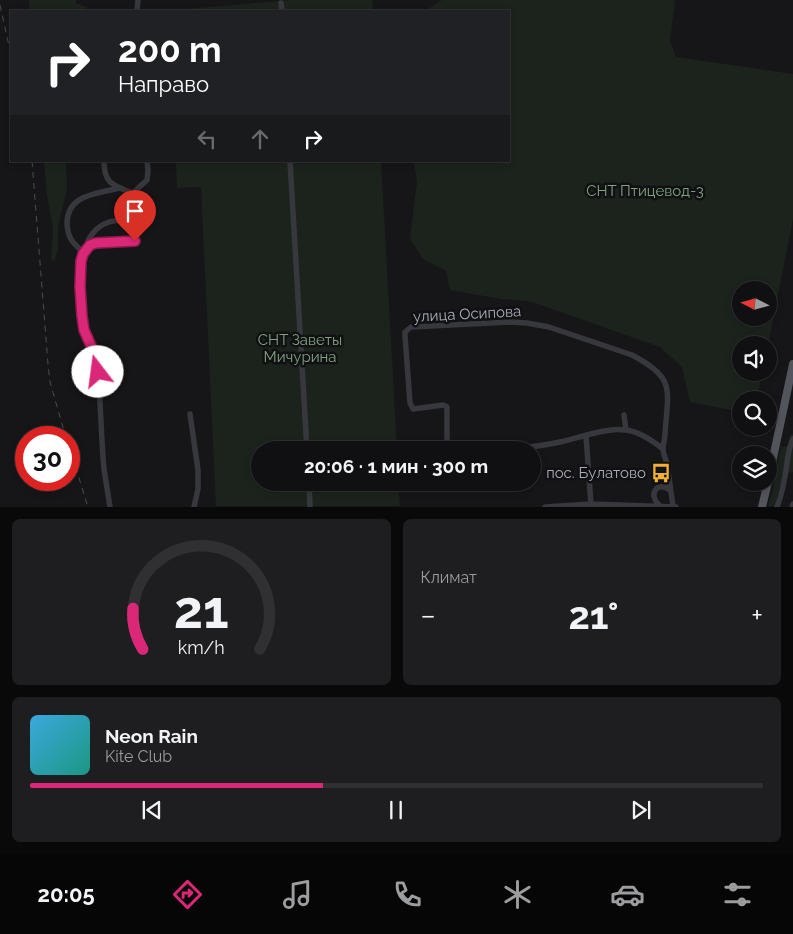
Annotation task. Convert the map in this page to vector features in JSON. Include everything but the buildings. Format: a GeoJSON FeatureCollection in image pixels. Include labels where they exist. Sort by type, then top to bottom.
{"type":"FeatureCollection","features":[{"type":"Feature","properties":{"kind":"main road"},"geometry":{"type":"LineString","coordinates":[[776,446],[793,364]]}},
{"type":"Feature","properties":{"kind":"main road"},"geometry":{"type":"LineString","coordinates":[[762,506],[766,491]]}},
{"type":"Feature","properties":{"kind":"street"},"geometry":{"type":"LineString","coordinates":[[281,3],[282,10]]}},
{"type":"Feature","properties":{"kind":"street"},"geometry":{"type":"LineString","coordinates":[[104,162],[107,178],[112,184],[134,194]]}},
{"type":"Feature","properties":{"kind":"street"},"geometry":{"type":"LineString","coordinates":[[85,250],[90,245],[96,243],[135,241],[132,198],[134,192],[146,180],[147,162]]}},
{"type":"Feature","properties":{"kind":"street"},"geometry":{"type":"LineString","coordinates":[[290,162],[306,441]]}},
{"type":"Feature","properties":{"kind":"street"},"geometry":{"type":"LineString","coordinates":[[85,250],[70,240],[67,226],[68,211],[80,199],[119,188]]}},
{"type":"Feature","properties":{"kind":"street"},"geometry":{"type":"LineString","coordinates":[[110,506],[105,471],[98,372],[92,348],[84,330],[82,316],[81,261],[88,240],[95,230],[105,222],[134,219]]}},
{"type":"Feature","properties":{"kind":"street","name":"улица Осипова"},"geometry":{"type":"LineString","coordinates":[[447,441],[447,407],[413,409],[410,404],[405,332],[411,327],[511,322],[549,327],[632,355],[643,360],[658,371],[664,379],[667,385],[668,396],[663,449],[674,506]]}},
{"type":"Feature","properties":{"kind":"street"},"geometry":{"type":"LineString","coordinates":[[190,414],[198,470],[198,490],[194,506]]}},
{"type":"Feature","properties":{"kind":"street"},"geometry":{"type":"LineString","coordinates":[[624,415],[626,430]]}},
{"type":"Feature","properties":{"kind":"street"},"geometry":{"type":"LineString","coordinates":[[541,446],[610,430],[626,430],[646,437],[663,449]]}},
{"type":"Feature","properties":{"kind":"street"},"geometry":{"type":"LineString","coordinates":[[586,436],[591,504]]}},
{"type":"Feature","properties":{"kind":"street"},"geometry":{"type":"LineString","coordinates":[[777,506],[781,496],[793,439]]}},
{"type":"Feature","properties":{"kind":"street"},"geometry":{"type":"LineString","coordinates":[[660,506],[655,502],[654,492],[658,488],[663,487],[670,490]]}},
{"type":"Feature","properties":{"kind":"street"},"geometry":{"type":"LineString","coordinates":[[309,491],[310,506]]}},
{"type":"Feature","properties":{"kind":"street"},"geometry":{"type":"LineString","coordinates":[[544,506],[591,504],[674,506]]}},
{"type":"Feature","properties":{"kind":"green space"},"geometry":{"type":"Polygon","coordinates":[[[29,0],[76,0],[76,3],[87,7],[85,10],[30,10],[29,0]]]}},
{"type":"Feature","properties":{"kind":"green space"},"geometry":{"type":"Polygon","coordinates":[[[290,0],[372,0],[373,10],[177,10],[290,0]]]}},
{"type":"Feature","properties":{"kind":"green space","name":"СНТ Птицевод-3"},"geometry":{"type":"Polygon","coordinates":[[[442,0],[675,0],[670,41],[676,57],[793,74],[793,219],[778,295],[778,281],[732,281],[732,326],[772,326],[770,336],[732,336],[732,381],[761,381],[759,391],[732,391],[732,410],[690,402],[682,367],[660,347],[535,303],[450,290],[446,271],[423,259],[410,239],[417,182],[414,162],[510,162],[510,10],[427,10],[442,0]]]}},
{"type":"Feature","properties":{"kind":"green space"},"geometry":{"type":"Polygon","coordinates":[[[44,162],[66,162],[67,189],[59,222],[58,249],[54,262],[51,259],[53,229],[44,162]]]}},
{"type":"Feature","properties":{"kind":"green space","name":"СНТ Заветы Мичурина"},"geometry":{"type":"Polygon","coordinates":[[[176,162],[381,162],[397,441],[251,441],[251,491],[399,491],[400,506],[216,506],[201,187],[177,188],[176,162]]]}},
{"type":"Feature","properties":{"kind":"green space"},"geometry":{"type":"Polygon","coordinates":[[[793,434],[793,472],[783,474],[775,506],[768,507],[772,491],[777,491],[779,454],[782,447],[788,448],[790,435],[793,434]]]}},
{"type":"Feature","properties":{"kind":"railway"},"geometry":{"type":"LineString","coordinates":[[0,5],[10,50]]}},
{"type":"Feature","properties":{"kind":"railway"},"geometry":{"type":"LineString","coordinates":[[32,162],[50,382],[63,426]]}},
{"type":"Feature","properties":{"kind":"railway"},"geometry":{"type":"LineString","coordinates":[[80,481],[88,507]]}},
{"type":"Feature","properties":{"kind":"place","name":"пос. Булатово"},"geometry":{"type":"Point","coordinates":[661,473]}},
{"type":"Feature","properties":{"kind":"route"},"geometry":{"type":"LineString","coordinates":[[98,372],[92,348],[82,323],[81,261],[83,254],[90,245],[135,241]]}}]}
